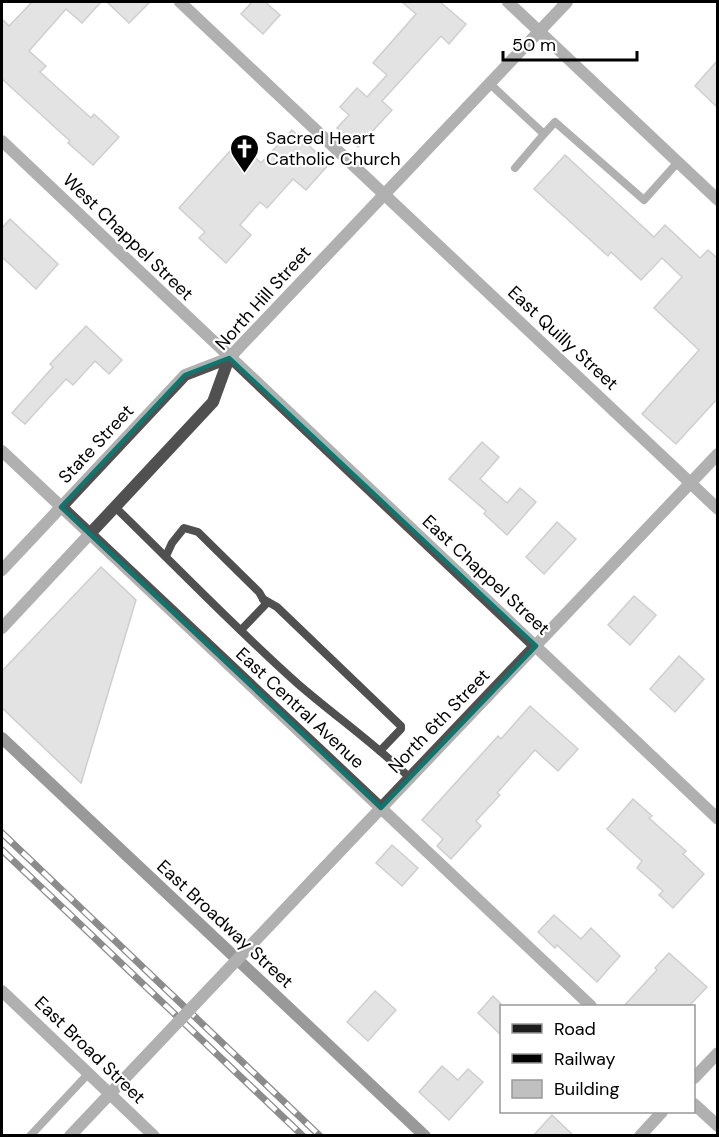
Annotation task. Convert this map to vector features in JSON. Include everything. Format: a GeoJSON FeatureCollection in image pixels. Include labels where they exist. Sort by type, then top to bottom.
{"type":"FeatureCollection","features":[{"type":"Feature","properties":{"kind":"main road","name":"East Broadway Street"},"geometry":{"type":"LineString","coordinates":[[2,738],[424,1136]]}},
{"type":"Feature","properties":{"kind":"street","name":"East Quilly Street"},"geometry":{"type":"LineString","coordinates":[[180,2],[717,509]]}},
{"type":"Feature","properties":{"kind":"street"},"geometry":{"type":"LineString","coordinates":[[508,2],[717,200]]}},
{"type":"Feature","properties":{"kind":"street","name":"North Hill Street"},"geometry":{"type":"LineString","coordinates":[[2,628],[213,402],[229,358],[567,2]]}},
{"type":"Feature","properties":{"kind":"street","name":"West Chappel Street"},"geometry":{"type":"LineString","coordinates":[[2,141],[229,358]]}},
{"type":"Feature","properties":{"kind":"street","name":"State Street"},"geometry":{"type":"LineString","coordinates":[[2,570],[186,375],[229,358]]}},
{"type":"Feature","properties":{"kind":"street","name":"East Chappel Street"},"geometry":{"type":"LineString","coordinates":[[229,358],[717,819]]}},
{"type":"Feature","properties":{"kind":"street","name":"East Central Avenue"},"geometry":{"type":"LineString","coordinates":[[2,451],[590,1005]]}},
{"type":"Feature","properties":{"kind":"street","name":"North 6th Street"},"geometry":{"type":"LineString","coordinates":[[70,1136],[186,1011],[717,454]]}},
{"type":"Feature","properties":{"kind":"street","name":"East Broad Street"},"geometry":{"type":"LineString","coordinates":[[2,991],[153,1136]]}},
{"type":"Feature","properties":{"kind":"street"},"geometry":{"type":"LineString","coordinates":[[695,1076],[717,1053]]}},
{"type":"Feature","properties":{"kind":"street"},"geometry":{"type":"LineString","coordinates":[[695,1106],[717,1126]]}},
{"type":"Feature","properties":{"kind":"street"},"geometry":{"type":"LineString","coordinates":[[640,1136],[661,1113]]}},
{"type":"Feature","properties":{"kind":"lane"},"geometry":{"type":"LineString","coordinates":[[489,83],[544,134]]}},
{"type":"Feature","properties":{"kind":"lane"},"geometry":{"type":"LineString","coordinates":[[515,168],[555,122],[644,200],[678,162]]}},
{"type":"Feature","properties":{"kind":"lane"},"geometry":{"type":"LineString","coordinates":[[115,507],[298,684],[410,778]]}},
{"type":"Feature","properties":{"kind":"lane"},"geometry":{"type":"LineString","coordinates":[[166,556],[172,543],[184,528],[198,532],[260,592],[266,604],[241,630]]}},
{"type":"Feature","properties":{"kind":"lane"},"geometry":{"type":"LineString","coordinates":[[263,599],[277,607],[401,726],[401,729],[380,751]]}},
{"type":"Feature","properties":{"kind":"lane"},"geometry":{"type":"LineString","coordinates":[[30,1136],[88,1074]]}},
{"type":"Feature","properties":{"kind":"highlighted area"},"geometry":{"type":"Polygon","coordinates":[[[229,358],[536,646],[381,808],[61,507],[185,375],[229,358]]]}},
{"type":"Feature","properties":{"kind":"building"},"geometry":{"type":"Polygon","coordinates":[[[32,2],[101,2],[82,23],[66,9],[29,51],[46,66],[40,72],[91,118],[94,114],[119,137],[93,165],[2,79],[2,19],[9,26],[32,2]]]}},
{"type":"Feature","properties":{"kind":"building"},"geometry":{"type":"Polygon","coordinates":[[[107,2],[150,2],[129,23],[107,2]]]}},
{"type":"Feature","properties":{"kind":"building"},"geometry":{"type":"Polygon","coordinates":[[[252,2],[265,2],[280,15],[263,34],[241,14],[252,2]]]}},
{"type":"Feature","properties":{"kind":"building"},"geometry":{"type":"Polygon","coordinates":[[[402,2],[440,2],[466,24],[449,44],[441,36],[382,101],[392,110],[358,147],[337,128],[349,115],[340,107],[357,88],[367,97],[387,75],[373,63],[416,14],[402,2]]]}},
{"type":"Feature","properties":{"kind":"building"},"geometry":{"type":"Polygon","coordinates":[[[717,61],[717,107],[695,86],[717,61]]]}},
{"type":"Feature","properties":{"kind":"building"},"geometry":{"type":"Polygon","coordinates":[[[292,130],[329,164],[306,190],[293,179],[267,208],[260,202],[240,225],[251,235],[226,263],[199,238],[205,232],[179,208],[238,142],[261,163],[292,130]]]}},
{"type":"Feature","properties":{"kind":"building"},"geometry":{"type":"Polygon","coordinates":[[[565,155],[654,237],[665,225],[700,258],[708,250],[717,258],[717,399],[676,444],[642,414],[699,350],[654,308],[682,277],[662,258],[641,280],[611,252],[608,256],[534,189],[565,155]]]}},
{"type":"Feature","properties":{"kind":"building"},"geometry":{"type":"Polygon","coordinates":[[[10,219],[58,264],[36,289],[2,257],[2,228],[10,219]]]}},
{"type":"Feature","properties":{"kind":"building"},"geometry":{"type":"Polygon","coordinates":[[[86,326],[122,360],[109,374],[95,361],[73,385],[66,379],[25,424],[12,413],[53,367],[50,364],[86,326]]]}},
{"type":"Feature","properties":{"kind":"building"},"geometry":{"type":"Polygon","coordinates":[[[482,442],[499,457],[480,479],[507,503],[520,488],[536,502],[507,535],[484,514],[486,511],[449,479],[482,442]]]}},
{"type":"Feature","properties":{"kind":"building"},"geometry":{"type":"Polygon","coordinates":[[[557,522],[576,539],[544,574],[526,557],[557,522]]]}},
{"type":"Feature","properties":{"kind":"building"},"geometry":{"type":"Polygon","coordinates":[[[101,567],[136,600],[81,783],[2,708],[2,671],[101,567]]]}},
{"type":"Feature","properties":{"kind":"building"},"geometry":{"type":"Polygon","coordinates":[[[634,596],[656,615],[630,645],[608,625],[634,596]]]}},
{"type":"Feature","properties":{"kind":"building"},"geometry":{"type":"Polygon","coordinates":[[[679,656],[704,679],[675,712],[650,689],[679,656]]]}},
{"type":"Feature","properties":{"kind":"building"},"geometry":{"type":"Polygon","coordinates":[[[530,706],[578,749],[558,771],[535,750],[497,793],[500,795],[476,821],[481,826],[451,859],[437,846],[443,839],[422,820],[498,736],[501,739],[530,706]]]}},
{"type":"Feature","properties":{"kind":"building"},"geometry":{"type":"Polygon","coordinates":[[[633,799],[652,816],[649,818],[686,851],[683,854],[704,874],[673,908],[659,895],[663,891],[637,868],[642,861],[607,829],[633,799]]]}},
{"type":"Feature","properties":{"kind":"building"},"geometry":{"type":"Polygon","coordinates":[[[392,845],[418,868],[402,886],[376,863],[392,845]]]}},
{"type":"Feature","properties":{"kind":"building"},"geometry":{"type":"Polygon","coordinates":[[[554,915],[581,939],[591,928],[620,956],[597,982],[557,945],[555,948],[538,932],[554,915]]]}},
{"type":"Feature","properties":{"kind":"building"},"geometry":{"type":"Polygon","coordinates":[[[669,953],[707,987],[690,1005],[625,1005],[657,970],[655,968],[669,953]]]}},
{"type":"Feature","properties":{"kind":"building"},"geometry":{"type":"Polygon","coordinates":[[[375,991],[396,1010],[368,1041],[347,1022],[375,991]]]}},
{"type":"Feature","properties":{"kind":"building"},"geometry":{"type":"Polygon","coordinates":[[[493,996],[501,1004],[500,1034],[478,1013],[493,996]]]}},
{"type":"Feature","properties":{"kind":"building"},"geometry":{"type":"Polygon","coordinates":[[[442,1066],[458,1080],[468,1069],[483,1082],[449,1120],[419,1092],[442,1066]]]}},
{"type":"Feature","properties":{"kind":"building"},"geometry":{"type":"Polygon","coordinates":[[[552,1115],[574,1136],[533,1136],[552,1115]]]}},
{"type":"Feature","properties":{"kind":"railway"},"geometry":{"type":"LineString","coordinates":[[2,833],[320,1136]]}},
{"type":"Feature","properties":{"kind":"railway"},"geometry":{"type":"LineString","coordinates":[[2,850],[303,1136]]}},
{"type":"Feature","properties":{"kind":"place","name":"Sacred Heart Catholic Church"},"geometry":{"type":"Point","coordinates":[245,174]}}]}
